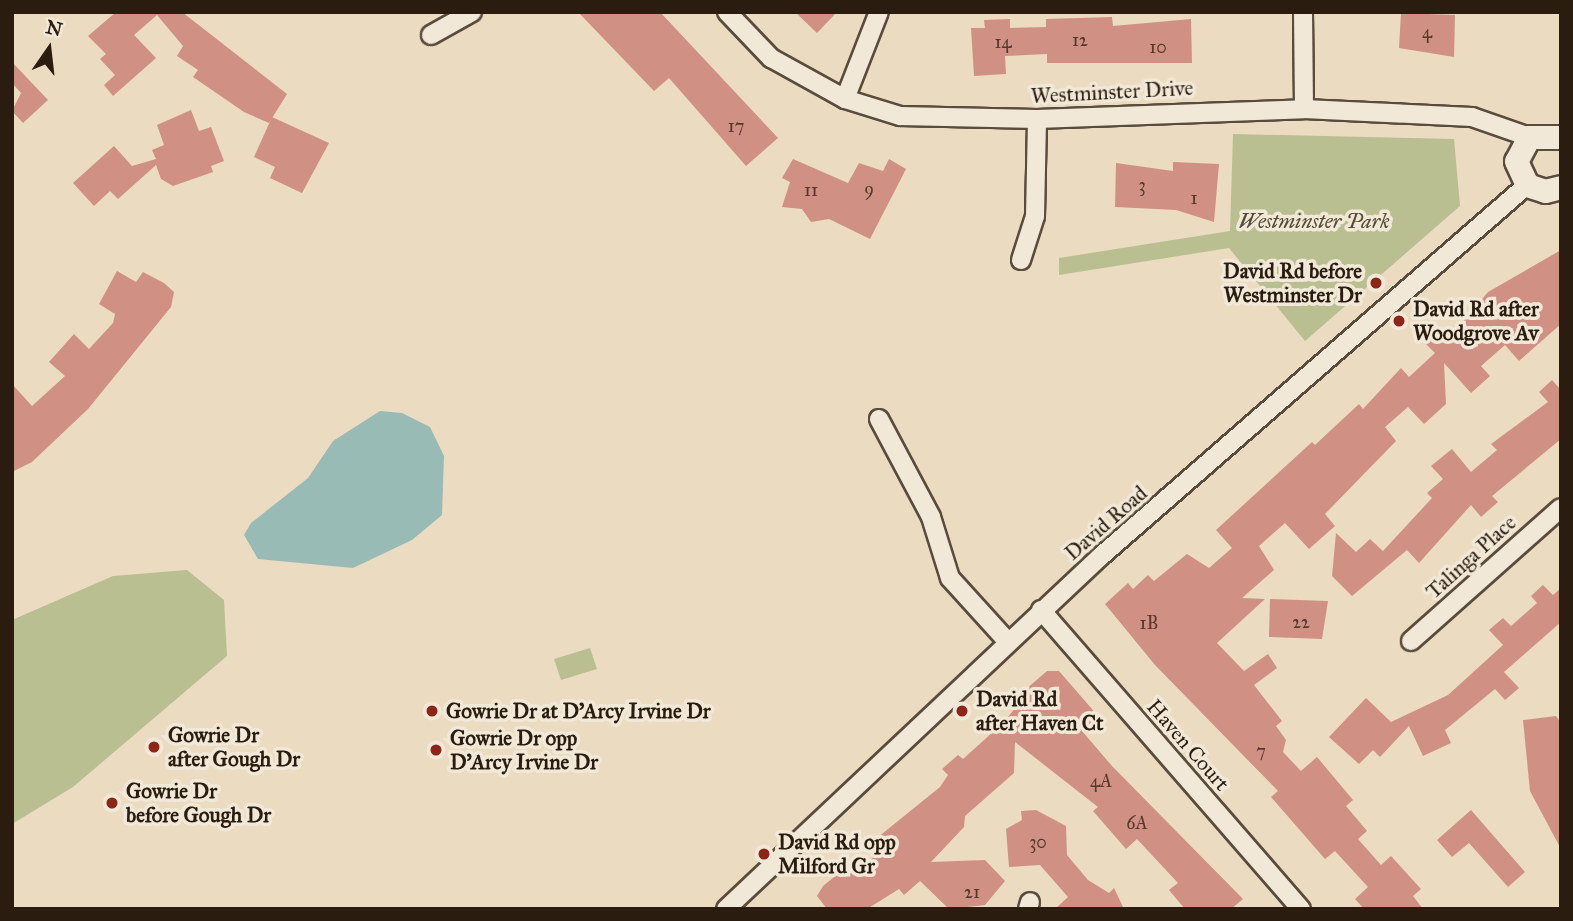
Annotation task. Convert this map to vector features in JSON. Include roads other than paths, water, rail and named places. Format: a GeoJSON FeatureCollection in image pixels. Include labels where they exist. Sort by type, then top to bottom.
{"type":"FeatureCollection","features":[{"type":"Feature","properties":{"kind":"street"},"geometry":{"type":"LineString","coordinates":[[431,35],[472,12]]}},
{"type":"Feature","properties":{"kind":"street","name":"Westminster Drive"},"geometry":{"type":"LineString","coordinates":[[727,12],[771,58],[845,99],[900,116],[1037,119],[1304,109],[1472,117],[1529,137]]}},
{"type":"Feature","properties":{"kind":"street"},"geometry":{"type":"LineString","coordinates":[[845,99],[879,12]]}},
{"type":"Feature","properties":{"kind":"street"},"geometry":{"type":"LineString","coordinates":[[1303,12],[1304,109]]}},
{"type":"Feature","properties":{"kind":"street"},"geometry":{"type":"LineString","coordinates":[[1021,260],[1035,216],[1037,119]]}},
{"type":"Feature","properties":{"kind":"street"},"geometry":{"type":"LineString","coordinates":[[1561,137],[1529,137],[1516,160],[1527,185],[1545,191],[1561,187]]}},
{"type":"Feature","properties":{"kind":"street","name":"David Road"},"geometry":{"type":"LineString","coordinates":[[726,909],[1041,610],[1527,185]]}},
{"type":"Feature","properties":{"kind":"street"},"geometry":{"type":"LineString","coordinates":[[879,419],[931,517],[950,578],[1008,642]]}},
{"type":"Feature","properties":{"kind":"street","name":"Talinga Place"},"geometry":{"type":"LineString","coordinates":[[1411,641],[1561,508]]}},
{"type":"Feature","properties":{"kind":"street","name":"Haven Court"},"geometry":{"type":"LineString","coordinates":[[1041,610],[1301,909]]}},
{"type":"Feature","properties":{"kind":"water"},"geometry":{"type":"Polygon","coordinates":[[[380,411],[402,413],[430,427],[444,456],[442,515],[412,540],[353,568],[258,559],[244,535],[251,523],[308,478],[333,441],[380,411]]]}},
{"type":"Feature","properties":{"kind":"place","name":"David Rd before Westminster Dr"},"geometry":{"type":"Point","coordinates":[1376,283]}},
{"type":"Feature","properties":{"kind":"place","name":"David Rd after Woodgrove Av"},"geometry":{"type":"Point","coordinates":[1399,321]}},
{"type":"Feature","properties":{"kind":"place","name":"Gowrie Dr at D'Arcy Irvine Dr"},"geometry":{"type":"Point","coordinates":[432,711]}},
{"type":"Feature","properties":{"kind":"place","name":"David Rd after Haven Ct"},"geometry":{"type":"Point","coordinates":[962,711]}},
{"type":"Feature","properties":{"kind":"place","name":"Gowrie Dr after Gough Dr"},"geometry":{"type":"Point","coordinates":[154,747]}},
{"type":"Feature","properties":{"kind":"place","name":"Gowrie Dr opp D'Arcy Irvine Dr"},"geometry":{"type":"Point","coordinates":[436,750]}},
{"type":"Feature","properties":{"kind":"place","name":"Gowrie Dr before Gough Dr"},"geometry":{"type":"Point","coordinates":[112,803]}},
{"type":"Feature","properties":{"kind":"place","name":"David Rd opp Milford Gr"},"geometry":{"type":"Point","coordinates":[764,854]}},
{"type":"Feature","properties":{"kind":"park label","name":"Westminster Park"},"geometry":{"type":"Point","coordinates":[1314,221]}}]}
